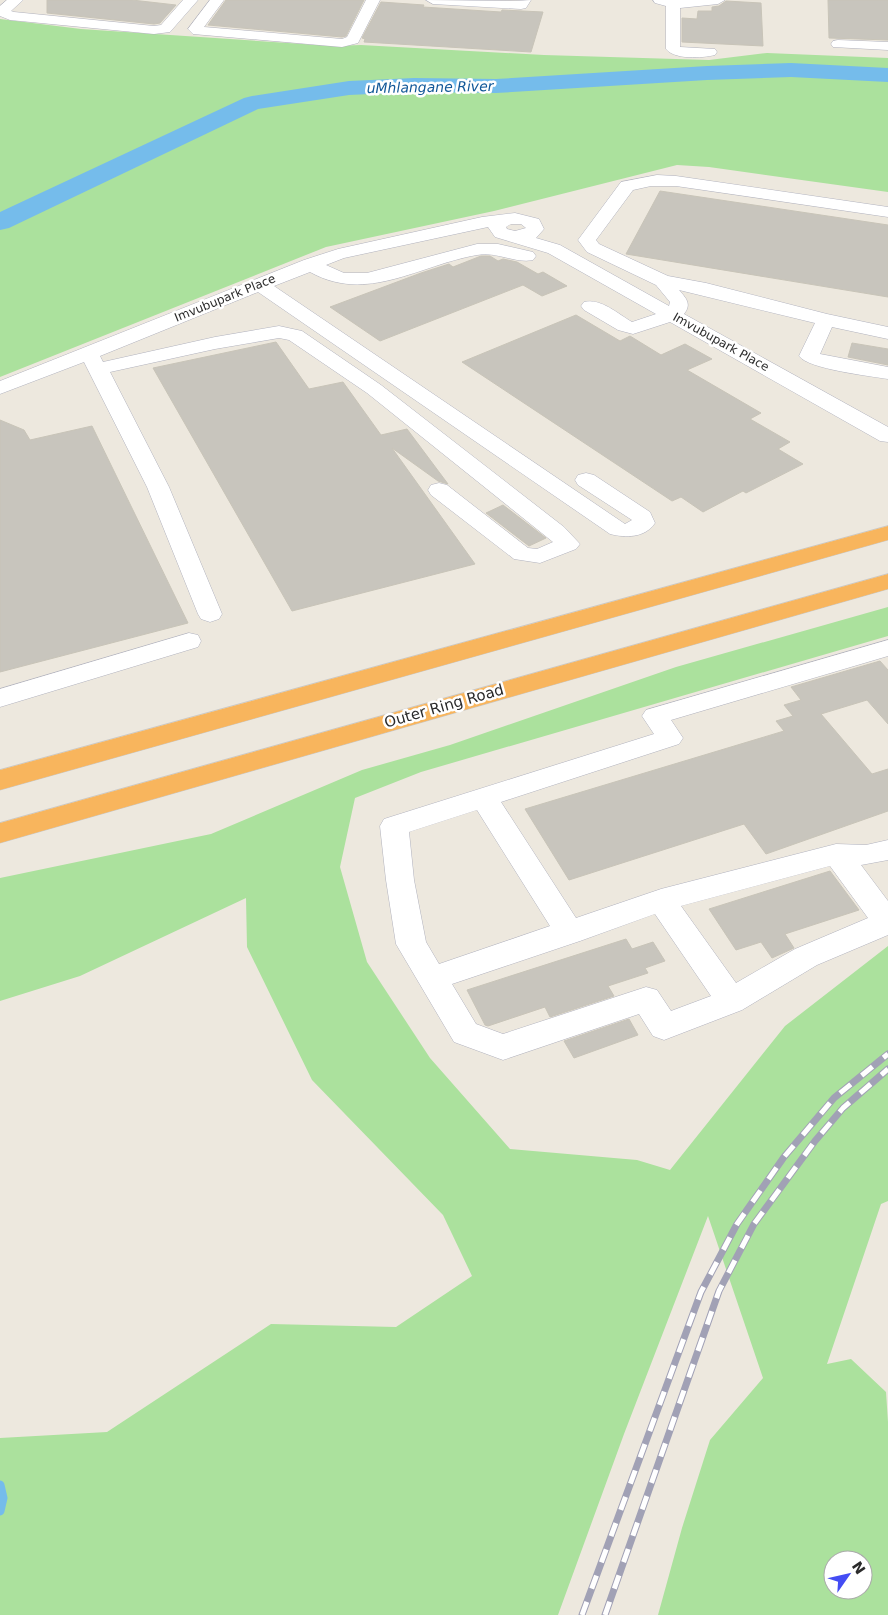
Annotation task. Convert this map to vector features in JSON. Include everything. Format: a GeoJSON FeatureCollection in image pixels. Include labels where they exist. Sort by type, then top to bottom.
{"type":"FeatureCollection","features":[{"type":"Feature","properties":{"kind":"highway"},"geometry":{"type":"LineString","coordinates":[[0,780],[888,533]]}},
{"type":"Feature","properties":{"kind":"highway","name":"Outer Ring Road"},"geometry":{"type":"LineString","coordinates":[[0,833],[888,581]]}},
{"type":"Feature","properties":{"kind":"lane"},"geometry":{"type":"LineString","coordinates":[[16,0],[2,11],[3,13],[10,16],[158,30],[165,29],[191,0]]}},
{"type":"Feature","properties":{"kind":"lane"},"geometry":{"type":"LineString","coordinates":[[217,0],[195,28],[198,32],[342,42],[354,40],[373,0]]}},
{"type":"Feature","properties":{"kind":"lane"},"geometry":{"type":"LineString","coordinates":[[433,0],[516,6],[524,0]]}},
{"type":"Feature","properties":{"kind":"lane"},"geometry":{"type":"LineString","coordinates":[[665,2],[718,0]]}},
{"type":"Feature","properties":{"kind":"lane"},"geometry":{"type":"LineString","coordinates":[[656,15],[665,2]]}},
{"type":"Feature","properties":{"kind":"lane"},"geometry":{"type":"LineString","coordinates":[[665,2],[673,49],[680,52],[710,52]]}},
{"type":"Feature","properties":{"kind":"lane"},"geometry":{"type":"LineString","coordinates":[[838,44],[888,46]]}},
{"type":"Feature","properties":{"kind":"lane"},"geometry":{"type":"LineString","coordinates":[[888,212],[676,181],[657,180],[637,182],[627,186],[587,240],[593,248],[663,281],[706,289],[826,320],[888,333]]}},
{"type":"Feature","properties":{"kind":"lane","name":"Imvubupark Place"},"geometry":{"type":"LineString","coordinates":[[0,388],[93,361],[260,285],[310,264],[358,249],[456,229],[510,229],[530,234],[535,229],[554,249]]}},
{"type":"Feature","properties":{"kind":"lane","name":"Imvubupark Place"},"geometry":{"type":"LineString","coordinates":[[510,229],[554,249],[888,436]]}},
{"type":"Feature","properties":{"kind":"lane"},"geometry":{"type":"LineString","coordinates":[[310,264],[332,277],[350,281],[477,249],[498,249],[530,256]]}},
{"type":"Feature","properties":{"kind":"lane"},"geometry":{"type":"LineString","coordinates":[[591,306],[629,327],[636,327],[672,315],[679,308],[679,302],[663,281]]}},
{"type":"Feature","properties":{"kind":"lane"},"geometry":{"type":"LineString","coordinates":[[260,285],[618,529],[628,531],[644,523],[642,518],[586,480]]}},
{"type":"Feature","properties":{"kind":"lane"},"geometry":{"type":"LineString","coordinates":[[826,320],[809,356],[810,358],[888,373]]}},
{"type":"Feature","properties":{"kind":"lane"},"geometry":{"type":"LineString","coordinates":[[210,614],[158,487],[93,361],[270,333],[279,332],[295,335],[374,389],[436,436],[556,532],[568,544],[540,556],[522,554],[439,490]]}},
{"type":"Feature","properties":{"kind":"lane"},"geometry":{"type":"LineString","coordinates":[[0,698],[189,641]]}},
{"type":"Feature","properties":{"kind":"lane"},"geometry":{"type":"LineString","coordinates":[[836,854],[888,922],[806,957],[731,1001],[664,1027],[646,998],[503,1047],[465,1033],[411,944],[400,880],[394,826],[670,738],[655,716],[888,648]]}},
{"type":"Feature","properties":{"kind":"lane"},"geometry":{"type":"LineString","coordinates":[[484,798],[570,933]]}},
{"type":"Feature","properties":{"kind":"lane"},"geometry":{"type":"LineString","coordinates":[[432,979],[570,933],[660,900],[836,854],[866,855],[888,850]]}},
{"type":"Feature","properties":{"kind":"lane"},"geometry":{"type":"LineString","coordinates":[[660,900],[731,1001]]}},
{"type":"Feature","properties":{"kind":"green space"},"geometry":{"type":"Polygon","coordinates":[[[0,19],[81,29],[333,46],[361,45],[544,55],[709,60],[767,53],[888,58],[888,192],[709,167],[677,165],[494,211],[326,247],[0,377],[0,19]]]}},
{"type":"Feature","properties":{"kind":"green space"},"geometry":{"type":"Polygon","coordinates":[[[888,607],[888,636],[421,772],[355,798],[340,867],[367,962],[430,1058],[510,1149],[637,1160],[670,1170],[785,1026],[888,946],[888,1201],[881,1204],[827,1364],[851,1359],[886,1392],[888,1422],[888,1615],[658,1615],[682,1528],[710,1440],[763,1378],[708,1216],[624,1434],[558,1615],[0,1615],[0,1438],[107,1432],[271,1324],[396,1327],[472,1276],[443,1215],[312,1080],[247,947],[246,898],[80,976],[0,1001],[0,878],[211,834],[362,770],[450,745],[676,667],[888,607]]]}},
{"type":"Feature","properties":{"kind":"building"},"geometry":{"type":"Polygon","coordinates":[[[47,0],[132,0],[176,5],[160,23],[154,24],[47,13],[47,0]]]}},
{"type":"Feature","properties":{"kind":"building"},"geometry":{"type":"Polygon","coordinates":[[[226,0],[364,0],[346,36],[342,37],[208,25],[226,0]]]}},
{"type":"Feature","properties":{"kind":"building"},"geometry":{"type":"Polygon","coordinates":[[[828,0],[888,0],[888,40],[829,38],[828,0]]]}},
{"type":"Feature","properties":{"kind":"building"},"geometry":{"type":"Polygon","coordinates":[[[726,1],[761,3],[763,46],[682,42],[682,18],[697,19],[698,11],[712,11],[712,7],[719,6],[726,1]]]}},
{"type":"Feature","properties":{"kind":"building"},"geometry":{"type":"Polygon","coordinates":[[[381,2],[501,12],[502,10],[543,12],[531,52],[364,42],[365,39],[362,38],[381,2]]]}},
{"type":"Feature","properties":{"kind":"building"},"geometry":{"type":"Polygon","coordinates":[[[660,191],[888,225],[888,297],[626,254],[660,191]]]}},
{"type":"Feature","properties":{"kind":"building"},"geometry":{"type":"Polygon","coordinates":[[[481,256],[490,256],[498,261],[503,259],[517,262],[538,274],[543,272],[567,286],[542,296],[523,285],[380,341],[330,307],[421,273],[449,264],[453,267],[481,256]]]}},
{"type":"Feature","properties":{"kind":"building"},"geometry":{"type":"Polygon","coordinates":[[[576,315],[620,341],[630,336],[661,355],[685,344],[712,359],[687,370],[761,413],[750,419],[790,442],[778,449],[803,464],[746,493],[743,491],[703,512],[681,497],[672,501],[462,362],[576,315]]]}},
{"type":"Feature","properties":{"kind":"building"},"geometry":{"type":"Polygon","coordinates":[[[276,342],[309,389],[343,382],[381,435],[407,429],[448,484],[438,481],[392,448],[475,564],[292,611],[153,368],[276,342]]]}},
{"type":"Feature","properties":{"kind":"building"},"geometry":{"type":"Polygon","coordinates":[[[852,343],[888,349],[888,365],[848,357],[852,343]]]}},
{"type":"Feature","properties":{"kind":"building"},"geometry":{"type":"Polygon","coordinates":[[[0,420],[24,430],[30,440],[92,426],[188,623],[0,672],[0,420]]]}},
{"type":"Feature","properties":{"kind":"building"},"geometry":{"type":"Polygon","coordinates":[[[503,505],[546,538],[529,546],[486,513],[503,505]]]}},
{"type":"Feature","properties":{"kind":"building"},"geometry":{"type":"Polygon","coordinates":[[[880,661],[888,670],[888,724],[867,700],[821,714],[872,774],[888,769],[888,811],[766,854],[744,824],[569,880],[525,809],[784,731],[776,721],[793,716],[784,705],[801,700],[791,687],[880,661]]]}},
{"type":"Feature","properties":{"kind":"building"},"geometry":{"type":"Polygon","coordinates":[[[830,871],[859,910],[785,934],[794,948],[772,958],[761,942],[736,950],[709,909],[830,871]]]}},
{"type":"Feature","properties":{"kind":"building"},"geometry":{"type":"Polygon","coordinates":[[[626,939],[632,949],[653,942],[665,961],[645,968],[648,973],[608,986],[614,996],[550,1017],[545,1007],[488,1026],[485,1025],[467,990],[626,939]]]}},
{"type":"Feature","properties":{"kind":"building"},"geometry":{"type":"Polygon","coordinates":[[[629,1019],[638,1035],[574,1058],[564,1041],[629,1019]]]}},
{"type":"Feature","properties":{"kind":"waterway","name":"uMhlangane River"},"geometry":{"type":"LineString","coordinates":[[0,222],[252,103],[349,88],[414,85],[496,86],[707,73],[791,70],[888,75]]}},
{"type":"Feature","properties":{"kind":"waterway"},"geometry":{"type":"LineString","coordinates":[[0,1485],[3,1498],[0,1511]]}},
{"type":"Feature","properties":{"kind":"railway"},"geometry":{"type":"LineString","coordinates":[[582,1615],[701,1292],[737,1224],[784,1157],[834,1098],[888,1054]]}},
{"type":"Feature","properties":{"kind":"railway"},"geometry":{"type":"LineString","coordinates":[[605,1615],[719,1291],[754,1224],[815,1141],[843,1108],[888,1069]]}}]}
